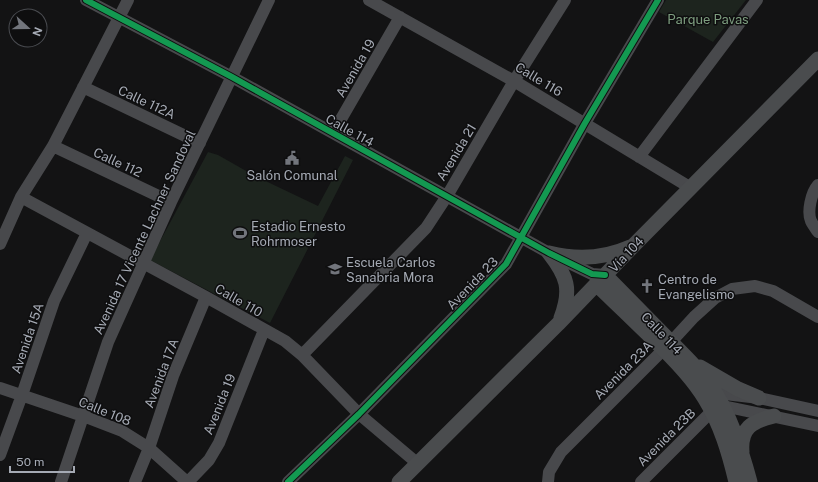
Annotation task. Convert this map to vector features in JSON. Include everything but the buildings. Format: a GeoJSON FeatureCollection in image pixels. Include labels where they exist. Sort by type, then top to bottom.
{"type":"FeatureCollection","features":[{"type":"Feature","properties":{"kind":"main road","name":"Vía 104"},"geometry":{"type":"LineString","coordinates":[[399,482],[558,324],[597,278],[634,245],[818,59]]}},
{"type":"Feature","properties":{"kind":"main road"},"geometry":{"type":"LineString","coordinates":[[548,253],[577,258],[592,258],[621,251],[634,245]]}},
{"type":"Feature","properties":{"kind":"main road"},"geometry":{"type":"LineString","coordinates":[[548,253],[559,266],[568,290],[564,310],[558,324]]}},
{"type":"Feature","properties":{"kind":"main road","name":"Calle 114"},"geometry":{"type":"LineString","coordinates":[[597,278],[672,348],[693,382],[714,402]]}},
{"type":"Feature","properties":{"kind":"main road"},"geometry":{"type":"LineString","coordinates":[[672,348],[718,378],[759,398]]}},
{"type":"Feature","properties":{"kind":"main road"},"geometry":{"type":"LineString","coordinates":[[714,402],[742,453]]}},
{"type":"Feature","properties":{"kind":"main road"},"geometry":{"type":"LineString","coordinates":[[714,402],[736,482]]}},
{"type":"Feature","properties":{"kind":"main road"},"geometry":{"type":"LineString","coordinates":[[750,482],[742,453],[741,442],[745,431],[753,423],[774,416]]}},
{"type":"Feature","properties":{"kind":"street","name":"Calle 114"},"geometry":{"type":"LineString","coordinates":[[86,0],[232,77],[548,253],[597,278]]}},
{"type":"Feature","properties":{"kind":"street"},"geometry":{"type":"LineString","coordinates":[[0,244],[21,198],[53,146],[128,0]]}},
{"type":"Feature","properties":{"kind":"street","name":"Avenida 17 Vicente Lachner Sandoval"},"geometry":{"type":"LineString","coordinates":[[61,482],[108,342],[171,202],[269,0]]}},
{"type":"Feature","properties":{"kind":"street","name":"Calle 116"},"geometry":{"type":"LineString","coordinates":[[369,0],[514,81],[691,188]]}},
{"type":"Feature","properties":{"kind":"street","name":"Avenida 21"},"geometry":{"type":"LineString","coordinates":[[302,355],[426,228],[447,196],[514,81],[565,0]]}},
{"type":"Feature","properties":{"kind":"street","name":"Avenida 23"},"geometry":{"type":"LineString","coordinates":[[288,482],[359,414],[506,264],[584,123],[658,0]]}},
{"type":"Feature","properties":{"kind":"street"},"geometry":{"type":"LineString","coordinates":[[639,156],[758,0]]}},
{"type":"Feature","properties":{"kind":"street","name":"Avenida 19"},"geometry":{"type":"LineString","coordinates":[[333,132],[400,17]]}},
{"type":"Feature","properties":{"kind":"street","name":"Calle 112A"},"geometry":{"type":"LineString","coordinates":[[83,87],[200,143]]}},
{"type":"Feature","properties":{"kind":"street","name":"Calle 112"},"geometry":{"type":"LineString","coordinates":[[53,146],[171,202]]}},
{"type":"Feature","properties":{"kind":"street"},"geometry":{"type":"LineString","coordinates":[[818,185],[815,188],[810,202],[811,220],[818,232]]}},
{"type":"Feature","properties":{"kind":"street","name":"Calle 110"},"geometry":{"type":"LineString","coordinates":[[21,198],[144,263],[285,342],[302,355],[359,414],[417,464]]}},
{"type":"Feature","properties":{"kind":"street","name":"Avenida 15A"},"geometry":{"type":"LineString","coordinates":[[0,455],[54,301],[87,233]]}},
{"type":"Feature","properties":{"kind":"street","name":"Avenida 23A"},"geometry":{"type":"LineString","coordinates":[[548,482],[549,472],[561,452],[672,348],[694,317],[715,298],[732,289],[755,286],[773,291],[818,317]]}},
{"type":"Feature","properties":{"kind":"street","name":"Avenida 17A"},"geometry":{"type":"LineString","coordinates":[[135,482],[149,448],[173,376],[206,297]]}},
{"type":"Feature","properties":{"kind":"street","name":"Avenida 19"},"geometry":{"type":"LineString","coordinates":[[188,482],[209,460],[219,443],[264,330]]}},
{"type":"Feature","properties":{"kind":"street","name":"Calle 108"},"geometry":{"type":"LineString","coordinates":[[0,388],[122,431],[149,448],[188,482]]}},
{"type":"Feature","properties":{"kind":"street"},"geometry":{"type":"LineString","coordinates":[[714,402],[759,398],[818,411]]}},
{"type":"Feature","properties":{"kind":"street"},"geometry":{"type":"LineString","coordinates":[[714,402],[818,426]]}},
{"type":"Feature","properties":{"kind":"street","name":"Avenida 23B"},"geometry":{"type":"LineString","coordinates":[[641,482],[714,402]]}},
{"type":"Feature","properties":{"kind":"green space","name":"Parque Pavas"},"geometry":{"type":"Polygon","coordinates":[[[666,0],[746,0],[713,42],[659,12],[666,0]]]}},
{"type":"Feature","properties":{"kind":"green space","name":"Estadio Ernesto Rohrmoser"},"geometry":{"type":"Polygon","coordinates":[[[208,152],[218,155],[255,176],[318,206],[345,156],[353,160],[270,323],[150,260],[208,152]]]}},
{"type":"Feature","properties":{"kind":"cycle path"},"geometry":{"type":"LineString","coordinates":[[86,0],[232,77],[549,253],[592,274],[605,275]]}},
{"type":"Feature","properties":{"kind":"cycle path"},"geometry":{"type":"LineString","coordinates":[[288,482],[359,414],[506,264],[585,123],[658,0]]}},
{"type":"Feature","properties":{"kind":"place","name":"Salón Comunal"},"geometry":{"type":"Point","coordinates":[292,158]}},
{"type":"Feature","properties":{"kind":"place","name":"Estadio Ernesto Rohrmoser"},"geometry":{"type":"Point","coordinates":[240,233]}},
{"type":"Feature","properties":{"kind":"place","name":"Escuela Carlos Sanabria Mora"},"geometry":{"type":"Point","coordinates":[335,269]}},
{"type":"Feature","properties":{"kind":"place","name":"Centro de Evangelismo"},"geometry":{"type":"Point","coordinates":[647,286]}}]}
